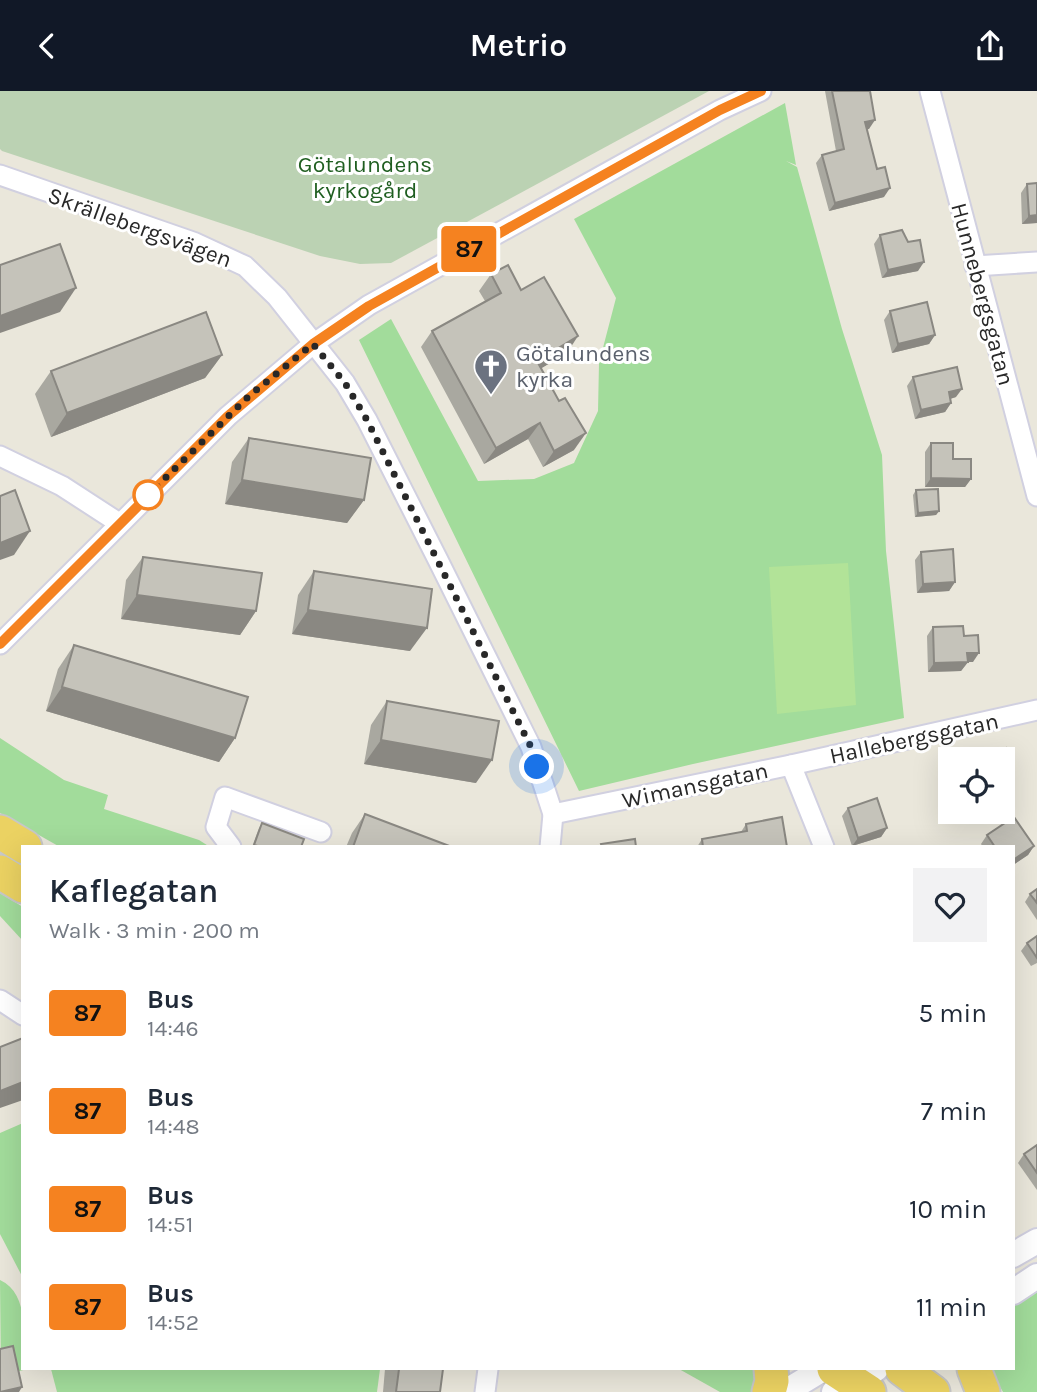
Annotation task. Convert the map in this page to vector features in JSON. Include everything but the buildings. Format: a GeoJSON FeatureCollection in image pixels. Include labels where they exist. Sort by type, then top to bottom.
{"type":"FeatureCollection","features":[{"type":"Feature","properties":{"kind":"highway"},"geometry":{"type":"LineString","coordinates":[[0,832],[22,845]]}},
{"type":"Feature","properties":{"kind":"highway"},"geometry":{"type":"LineString","coordinates":[[0,872],[21,885]]}},
{"type":"Feature","properties":{"kind":"highway"},"geometry":{"type":"LineString","coordinates":[[769,1392],[771,1370]]}},
{"type":"Feature","properties":{"kind":"highway"},"geometry":{"type":"LineString","coordinates":[[903,1370],[933,1392]]}},
{"type":"Feature","properties":{"kind":"highway"},"geometry":{"type":"LineString","coordinates":[[974,1370],[983,1392]]}},
{"type":"Feature","properties":{"kind":"street"},"geometry":{"type":"LineString","coordinates":[[0,644],[242,403],[313,344],[381,299],[720,110],[761,91]]}},
{"type":"Feature","properties":{"kind":"street","name":"Hunnebergsgatan"},"geometry":{"type":"LineString","coordinates":[[930,91],[1037,496]]}},
{"type":"Feature","properties":{"kind":"street","name":"Skrällebergsvägen"},"geometry":{"type":"LineString","coordinates":[[0,175],[154,228],[245,266],[276,297],[345,383],[367,420],[531,747],[553,814],[550,845]]}},
{"type":"Feature","properties":{"kind":"street"},"geometry":{"type":"LineString","coordinates":[[975,266],[1037,262]]}},
{"type":"Feature","properties":{"kind":"street"},"geometry":{"type":"LineString","coordinates":[[0,456],[62,486],[119,523]]}},
{"type":"Feature","properties":{"kind":"street","name":"Hallebergsgatan"},"geometry":{"type":"LineString","coordinates":[[791,765],[1037,710]]}},
{"type":"Feature","properties":{"kind":"street","name":"Wimansgatan"},"geometry":{"type":"LineString","coordinates":[[553,814],[791,765],[823,845]]}},
{"type":"Feature","properties":{"kind":"street"},"geometry":{"type":"LineString","coordinates":[[230,845],[216,827],[225,797],[321,832]]}},
{"type":"Feature","properties":{"kind":"street"},"geometry":{"type":"LineString","coordinates":[[0,1000],[21,1014]]}},
{"type":"Feature","properties":{"kind":"street"},"geometry":{"type":"LineString","coordinates":[[1015,1254],[1037,1241]]}},
{"type":"Feature","properties":{"kind":"street"},"geometry":{"type":"LineString","coordinates":[[1015,1291],[1037,1276]]}},
{"type":"Feature","properties":{"kind":"street"},"geometry":{"type":"LineString","coordinates":[[485,1392],[488,1370]]}},
{"type":"Feature","properties":{"kind":"street"},"geometry":{"type":"LineString","coordinates":[[785,1392],[848,1378]]}},
{"type":"Feature","properties":{"kind":"green space","name":"Götalundens kyrkogård"},"geometry":{"type":"Polygon","coordinates":[[[0,91],[709,91],[391,263],[360,264],[320,256],[2,151],[0,91]]]}},
{"type":"Feature","properties":{"kind":"green space"},"geometry":{"type":"Polygon","coordinates":[[[785,103],[796,165],[786,161],[797,167],[842,329],[882,455],[886,551],[904,718],[579,791],[359,340],[391,319],[478,481],[534,479],[574,463],[598,411],[599,363],[616,298],[574,219],[785,103]]]}},
{"type":"Feature","properties":{"kind":"green space"},"geometry":{"type":"Polygon","coordinates":[[[848,563],[856,705],[777,714],[769,567],[848,563]]]}},
{"type":"Feature","properties":{"kind":"green space"},"geometry":{"type":"Polygon","coordinates":[[[0,738],[64,780],[108,795],[104,809],[199,840],[207,845],[56,845],[0,813],[0,738]]]}},
{"type":"Feature","properties":{"kind":"green space"},"geometry":{"type":"Polygon","coordinates":[[[0,893],[21,906],[21,939],[0,916],[0,893]]]}},
{"type":"Feature","properties":{"kind":"green space"},"geometry":{"type":"Polygon","coordinates":[[[21,1124],[21,1274],[0,1234],[0,1133],[21,1124]]]}},
{"type":"Feature","properties":{"kind":"green space"},"geometry":{"type":"Polygon","coordinates":[[[0,1280],[17,1296],[21,1307],[21,1370],[23,1370],[1,1376],[0,1280]]]}},
{"type":"Feature","properties":{"kind":"green space"},"geometry":{"type":"Polygon","coordinates":[[[1037,1290],[1037,1392],[1003,1392],[991,1370],[1015,1370],[1015,1303],[1037,1290]]]}},
{"type":"Feature","properties":{"kind":"green space"},"geometry":{"type":"Polygon","coordinates":[[[51,1370],[380,1370],[377,1392],[57,1392],[51,1370]]]}},
{"type":"Feature","properties":{"kind":"green space"},"geometry":{"type":"Polygon","coordinates":[[[681,1370],[754,1370],[757,1382],[753,1392],[720,1392],[681,1370]]]}},
{"type":"Feature","properties":{"kind":"bus line","name":"87"},"geometry":{"type":"LineString","coordinates":[[0,644],[228,416],[313,344],[369,306],[720,110],[761,91]]}},
{"type":"Feature","properties":{"kind":"place","name":"Götalundens kyrka"},"geometry":{"type":"Point","coordinates":[491,396]}},
{"type":"Feature","properties":{"kind":"route"},"geometry":{"type":"LineString","coordinates":[[148,495],[249,396],[313,344],[345,383],[367,420],[531,747],[537,767]]}}]}
